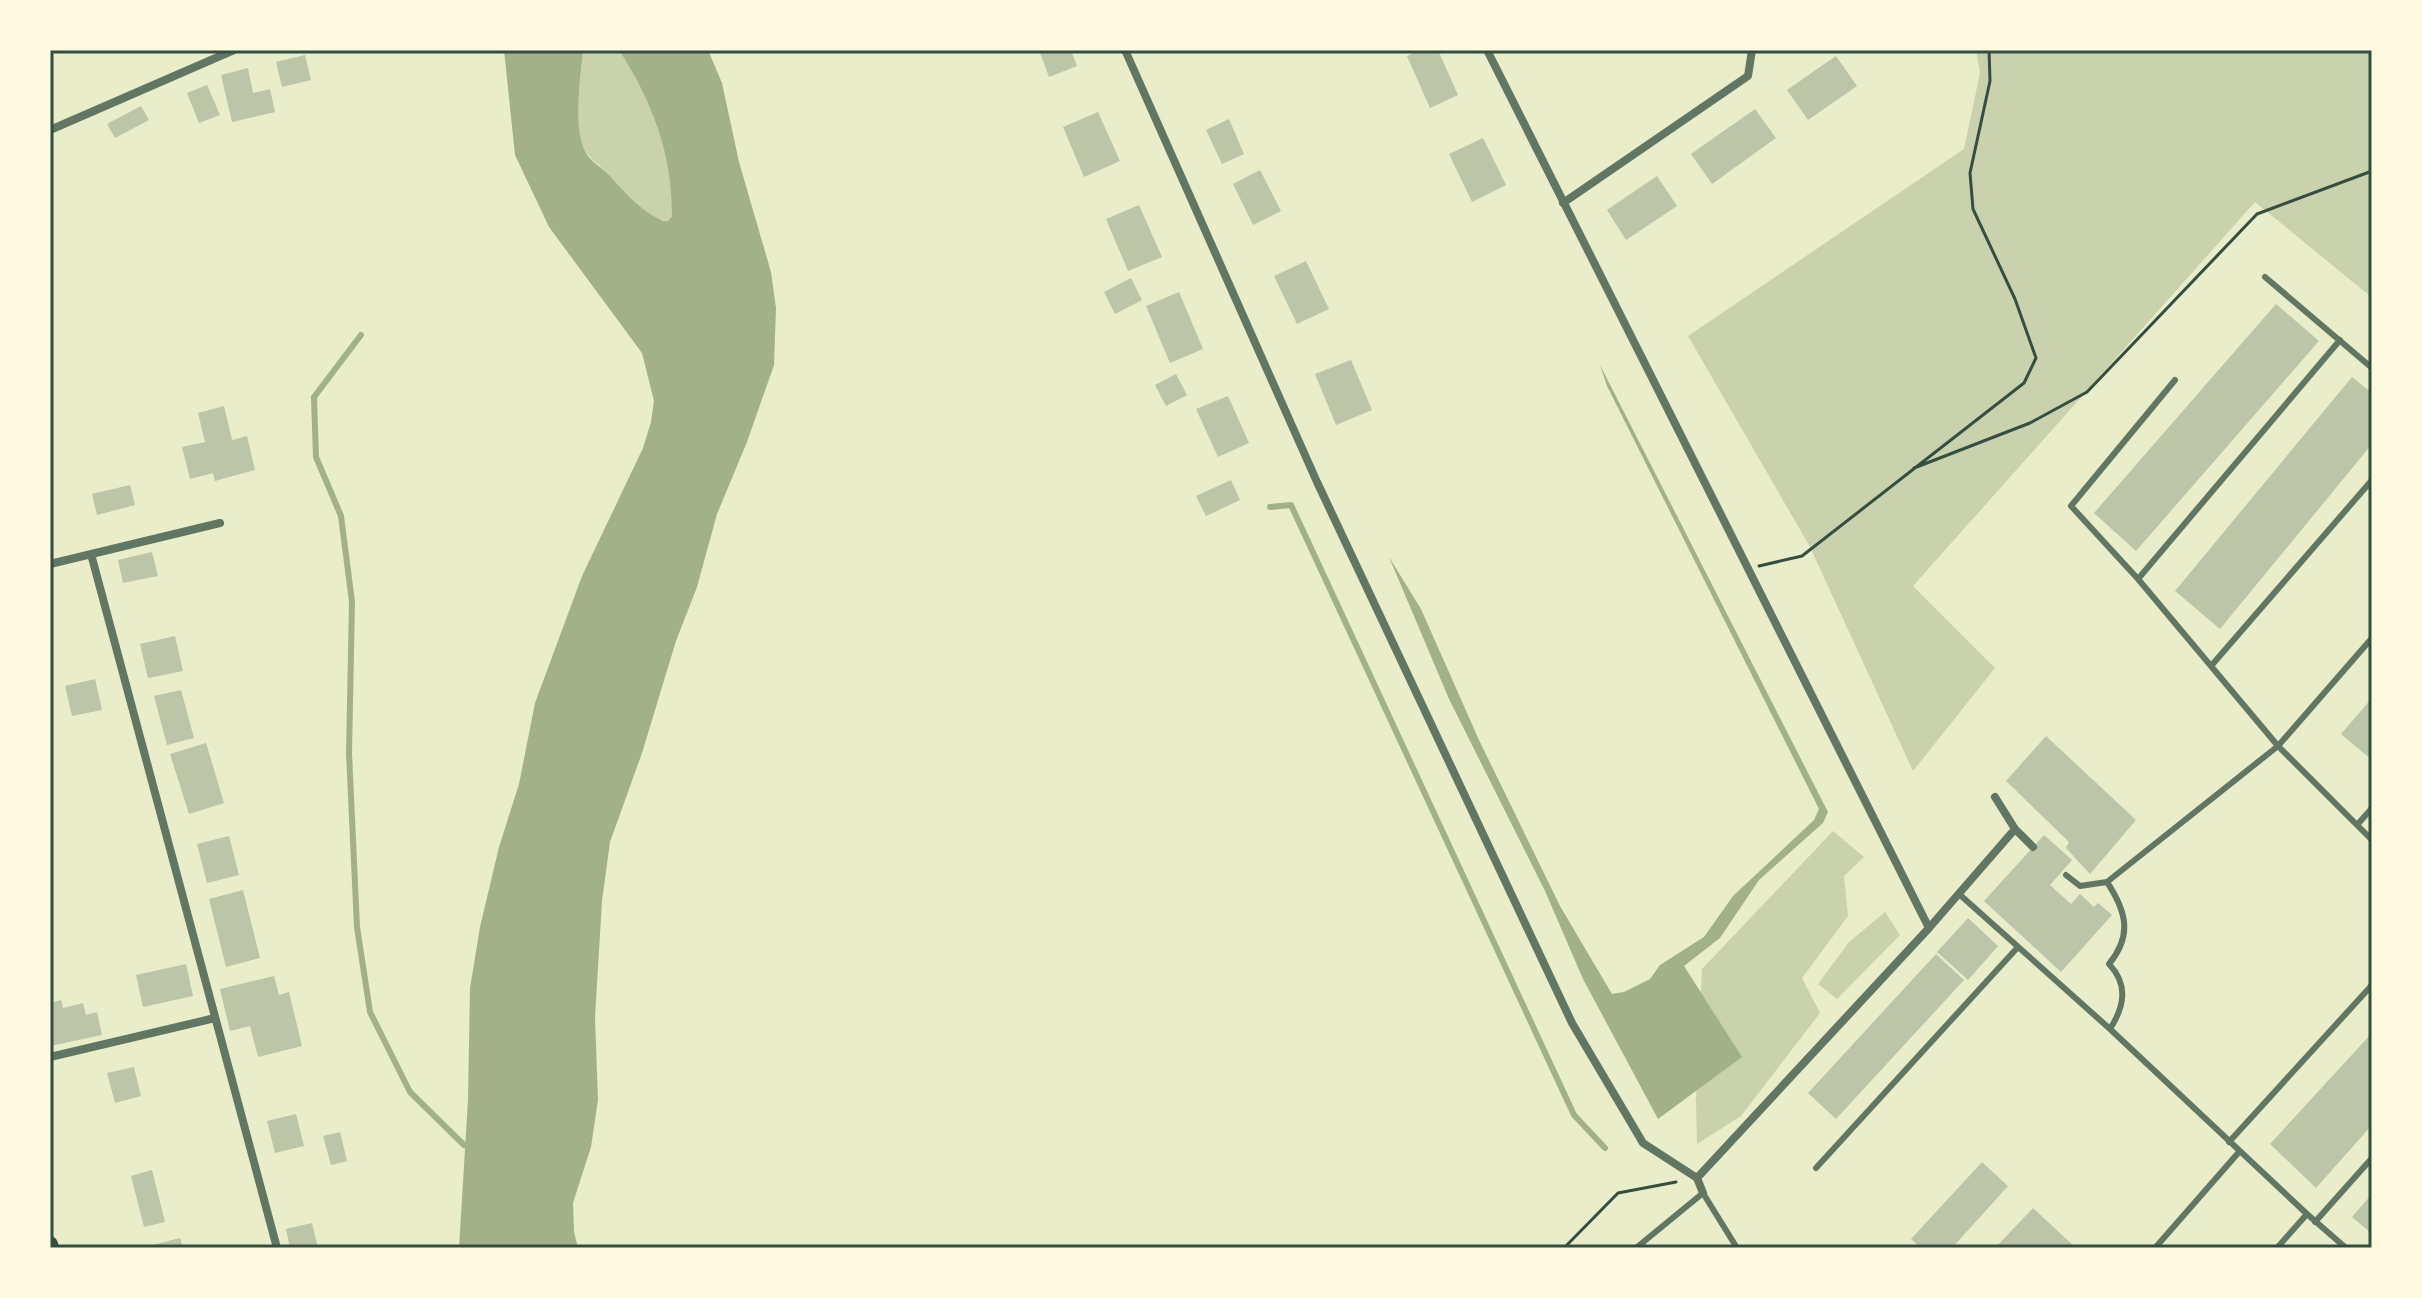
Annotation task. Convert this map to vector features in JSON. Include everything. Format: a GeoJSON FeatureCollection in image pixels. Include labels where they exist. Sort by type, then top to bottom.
{"type":"FeatureCollection","features":[{"type":"Feature","properties":{"kind":"street"},"geometry":{"type":"LineString","coordinates":[[50,130],[234,50]]}},
{"type":"Feature","properties":{"kind":"street"},"geometry":{"type":"LineString","coordinates":[[1125,50],[1317,482],[1572,1023],[1643,1143],[1697,1178],[1703,1193]]}},
{"type":"Feature","properties":{"kind":"street"},"geometry":{"type":"LineString","coordinates":[[1487,50],[1929,928]]}},
{"type":"Feature","properties":{"kind":"street"},"geometry":{"type":"LineString","coordinates":[[1563,203],[1748,76],[1752,50]]}},
{"type":"Feature","properties":{"kind":"street"},"geometry":{"type":"LineString","coordinates":[[50,564],[220,523]]}},
{"type":"Feature","properties":{"kind":"street"},"geometry":{"type":"LineString","coordinates":[[91,554],[277,1248]]}},
{"type":"Feature","properties":{"kind":"street"},"geometry":{"type":"LineString","coordinates":[[1995,797],[2015,829],[2033,847]]}},
{"type":"Feature","properties":{"kind":"street"},"geometry":{"type":"LineString","coordinates":[[1697,1178],[1929,928],[2015,829]]}},
{"type":"Feature","properties":{"kind":"street"},"geometry":{"type":"LineString","coordinates":[[50,1057],[215,1018]]}},
{"type":"Feature","properties":{"kind":"lane"},"geometry":{"type":"LineString","coordinates":[[2265,277],[2372,368]]}},
{"type":"Feature","properties":{"kind":"lane"},"geometry":{"type":"LineString","coordinates":[[2138,579],[2340,340]]}},
{"type":"Feature","properties":{"kind":"lane"},"geometry":{"type":"LineString","coordinates":[[2175,380],[2071,506],[2138,579],[2278,746],[2372,840]]}},
{"type":"Feature","properties":{"kind":"lane"},"geometry":{"type":"LineString","coordinates":[[2211,666],[2372,480]]}},
{"type":"Feature","properties":{"kind":"lane"},"geometry":{"type":"LineString","coordinates":[[2066,875],[2080,886],[2107,882],[2278,746],[2372,638]]}},
{"type":"Feature","properties":{"kind":"lane"},"geometry":{"type":"LineString","coordinates":[[2357,825],[2372,808]]}},
{"type":"Feature","properties":{"kind":"lane"},"geometry":{"type":"LineString","coordinates":[[2107,882],[2120,901],[2126,918],[2119,952],[2109,964],[2119,974],[2123,1000],[2110,1029]]}},
{"type":"Feature","properties":{"kind":"lane"},"geometry":{"type":"LineString","coordinates":[[1959,894],[2346,1248]]}},
{"type":"Feature","properties":{"kind":"lane"},"geometry":{"type":"LineString","coordinates":[[1816,1168],[2018,947]]}},
{"type":"Feature","properties":{"kind":"lane"},"geometry":{"type":"LineString","coordinates":[[2229,1142],[2372,985]]}},
{"type":"Feature","properties":{"kind":"lane"},"geometry":{"type":"LineString","coordinates":[[2155,1248],[2239,1152]]}},
{"type":"Feature","properties":{"kind":"lane"},"geometry":{"type":"LineString","coordinates":[[2315,1222],[2372,1158]]}},
{"type":"Feature","properties":{"kind":"lane"},"geometry":{"type":"LineString","coordinates":[[1636,1248],[1703,1193],[1737,1248]]}},
{"type":"Feature","properties":{"kind":"lane"},"geometry":{"type":"LineString","coordinates":[[2277,1248],[2307,1214]]}},
{"type":"Feature","properties":{"kind":"path"},"geometry":{"type":"LineString","coordinates":[[1747,568],[1802,556],[2024,383],[2036,358],[2015,299],[1973,209],[1970,173],[1990,81],[1989,50]]}},
{"type":"Feature","properties":{"kind":"path"},"geometry":{"type":"LineString","coordinates":[[1910,469],[2030,423],[2087,392],[2257,214],[2372,171]]}},
{"type":"Feature","properties":{"kind":"path"},"geometry":{"type":"LineString","coordinates":[[1564,1248],[1618,1193],[1697,1178]]}},
{"type":"Feature","properties":{"kind":"shaded area"},"geometry":{"type":"Polygon","coordinates":[[[504,50],[583,50],[578,119],[583,146],[590,159],[635,202],[655,217],[668,221],[672,216],[671,193],[658,129],[642,89],[619,50],[708,50],[722,83],[739,162],[771,272],[776,308],[774,365],[717,514],[697,587],[676,641],[642,753],[610,842],[602,901],[595,1017],[598,1100],[591,1147],[573,1203],[578,1248],[459,1248],[468,1100],[470,988],[480,927],[499,847],[519,784],[535,703],[582,576],[643,448],[654,401],[642,353],[549,227],[515,155],[504,50]]]}},
{"type":"Feature","properties":{"kind":"shaded area"},"geometry":{"type":"Polygon","coordinates":[[[583,50],[619,50],[651,109],[669,172],[672,216],[668,221],[650,216],[635,204],[588,155],[582,144],[578,106],[583,50]]]}},
{"type":"Feature","properties":{"kind":"shaded area"},"geometry":{"type":"Polygon","coordinates":[[[1976,50],[2372,50],[2372,294],[2370,296],[2255,202],[1913,586],[1995,668],[1913,771],[1810,547],[1688,336],[1964,149],[1980,73],[1976,50]]]}},
{"type":"Feature","properties":{"kind":"shaded area"},"geometry":{"type":"Polygon","coordinates":[[[1600,365],[1828,812],[1823,823],[1759,880],[1720,938],[1684,966],[1742,1057],[1658,1119],[1583,979],[1545,891],[1449,699],[1389,557],[1421,609],[1479,740],[1560,906],[1612,994],[1624,992],[1650,979],[1660,965],[1704,937],[1733,896],[1814,820],[1819,809],[1607,386],[1600,365]]]}},
{"type":"Feature","properties":{"kind":"shaded area"},"geometry":{"type":"Polygon","coordinates":[[[1833,831],[1864,857],[1844,876],[1848,916],[1802,978],[1820,1013],[1741,1116],[1697,1144],[1702,969],[1833,831]]]}},
{"type":"Feature","properties":{"kind":"shaded area"},"geometry":{"type":"Polygon","coordinates":[[[1885,912],[1900,935],[1837,999],[1818,984],[1849,942],[1885,912]]]}},
{"type":"Feature","properties":{"kind":"building"},"geometry":{"type":"Polygon","coordinates":[[[1039,50],[1071,50],[1077,66],[1049,77],[1039,50]]]}},
{"type":"Feature","properties":{"kind":"building"},"geometry":{"type":"Polygon","coordinates":[[[1421,50],[1438,50],[1458,95],[1430,108],[1407,56],[1421,50]]]}},
{"type":"Feature","properties":{"kind":"building"},"geometry":{"type":"Polygon","coordinates":[[[305,55],[311,80],[282,87],[276,62],[305,55]]]}},
{"type":"Feature","properties":{"kind":"building"},"geometry":{"type":"Polygon","coordinates":[[[1836,56],[1857,86],[1808,120],[1787,90],[1836,56]]]}},
{"type":"Feature","properties":{"kind":"building"},"geometry":{"type":"Polygon","coordinates":[[[248,68],[253,93],[270,89],[275,112],[232,122],[221,75],[248,68]]]}},
{"type":"Feature","properties":{"kind":"building"},"geometry":{"type":"Polygon","coordinates":[[[207,85],[220,115],[199,123],[187,93],[207,85]]]}},
{"type":"Feature","properties":{"kind":"building"},"geometry":{"type":"Polygon","coordinates":[[[141,106],[149,120],[115,138],[107,124],[141,106]]]}},
{"type":"Feature","properties":{"kind":"building"},"geometry":{"type":"Polygon","coordinates":[[[1755,109],[1776,138],[1712,184],[1691,154],[1755,109]]]}},
{"type":"Feature","properties":{"kind":"building"},"geometry":{"type":"Polygon","coordinates":[[[1098,112],[1120,161],[1084,177],[1063,127],[1098,112]]]}},
{"type":"Feature","properties":{"kind":"building"},"geometry":{"type":"Polygon","coordinates":[[[1229,119],[1244,154],[1222,164],[1206,130],[1229,119]]]}},
{"type":"Feature","properties":{"kind":"building"},"geometry":{"type":"Polygon","coordinates":[[[1483,138],[1506,185],[1472,202],[1449,154],[1483,138]]]}},
{"type":"Feature","properties":{"kind":"building"},"geometry":{"type":"Polygon","coordinates":[[[1260,170],[1281,211],[1253,225],[1233,184],[1260,170]]]}},
{"type":"Feature","properties":{"kind":"building"},"geometry":{"type":"Polygon","coordinates":[[[1657,176],[1677,206],[1626,240],[1607,210],[1657,176]]]}},
{"type":"Feature","properties":{"kind":"building"},"geometry":{"type":"Polygon","coordinates":[[[1139,205],[1162,257],[1128,271],[1106,219],[1139,205]]]}},
{"type":"Feature","properties":{"kind":"building"},"geometry":{"type":"Polygon","coordinates":[[[1306,261],[1329,309],[1297,324],[1274,276],[1306,261]]]}},
{"type":"Feature","properties":{"kind":"building"},"geometry":{"type":"Polygon","coordinates":[[[1131,278],[1142,300],[1115,314],[1104,292],[1131,278]]]}},
{"type":"Feature","properties":{"kind":"building"},"geometry":{"type":"Polygon","coordinates":[[[1179,292],[1203,349],[1170,363],[1146,306],[1179,292]]]}},
{"type":"Feature","properties":{"kind":"building"},"geometry":{"type":"Polygon","coordinates":[[[2276,304],[2319,341],[2136,551],[2094,513],[2276,304]]]}},
{"type":"Feature","properties":{"kind":"building"},"geometry":{"type":"Polygon","coordinates":[[[1351,360],[1372,410],[1336,425],[1315,374],[1351,360]]]}},
{"type":"Feature","properties":{"kind":"building"},"geometry":{"type":"Polygon","coordinates":[[[1176,374],[1187,395],[1166,406],[1155,385],[1176,374]]]}},
{"type":"Feature","properties":{"kind":"building"},"geometry":{"type":"Polygon","coordinates":[[[2352,377],[2372,393],[2372,444],[2220,629],[2175,591],[2352,377]]]}},
{"type":"Feature","properties":{"kind":"building"},"geometry":{"type":"Polygon","coordinates":[[[1228,396],[1249,443],[1218,457],[1196,409],[1228,396]]]}},
{"type":"Feature","properties":{"kind":"building"},"geometry":{"type":"Polygon","coordinates":[[[224,406],[232,440],[247,436],[255,470],[215,481],[213,473],[190,479],[182,447],[205,442],[198,413],[224,406]]]}},
{"type":"Feature","properties":{"kind":"building"},"geometry":{"type":"Polygon","coordinates":[[[1231,480],[1240,500],[1206,516],[1196,496],[1231,480]]]}},
{"type":"Feature","properties":{"kind":"building"},"geometry":{"type":"Polygon","coordinates":[[[130,485],[135,505],[97,515],[92,494],[130,485]]]}},
{"type":"Feature","properties":{"kind":"building"},"geometry":{"type":"Polygon","coordinates":[[[152,552],[158,576],[123,583],[118,560],[152,552]]]}},
{"type":"Feature","properties":{"kind":"building"},"geometry":{"type":"Polygon","coordinates":[[[175,636],[183,671],[148,678],[140,644],[175,636]]]}},
{"type":"Feature","properties":{"kind":"building"},"geometry":{"type":"Polygon","coordinates":[[[95,679],[102,710],[72,716],[65,686],[95,679]]]}},
{"type":"Feature","properties":{"kind":"building"},"geometry":{"type":"Polygon","coordinates":[[[181,690],[194,738],[167,745],[154,696],[181,690]]]}},
{"type":"Feature","properties":{"kind":"building"},"geometry":{"type":"Polygon","coordinates":[[[2372,698],[2372,760],[2341,734],[2372,698]]]}},
{"type":"Feature","properties":{"kind":"building"},"geometry":{"type":"Polygon","coordinates":[[[2046,736],[2136,820],[2090,874],[2066,848],[2069,842],[2006,781],[2046,736]]]}},
{"type":"Feature","properties":{"kind":"building"},"geometry":{"type":"Polygon","coordinates":[[[206,743],[224,803],[189,814],[170,754],[206,743]]]}},
{"type":"Feature","properties":{"kind":"building"},"geometry":{"type":"Polygon","coordinates":[[[2044,835],[2072,860],[2050,885],[2071,904],[2080,894],[2094,907],[2098,903],[2112,915],[2061,972],[1984,901],[2044,835]]]}},
{"type":"Feature","properties":{"kind":"building"},"geometry":{"type":"Polygon","coordinates":[[[229,836],[239,875],[207,883],[197,844],[229,836]]]}},
{"type":"Feature","properties":{"kind":"building"},"geometry":{"type":"Polygon","coordinates":[[[243,890],[260,958],[226,967],[209,899],[243,890]]]}},
{"type":"Feature","properties":{"kind":"building"},"geometry":{"type":"Polygon","coordinates":[[[1968,918],[1998,946],[1968,980],[1937,952],[1968,918]]]}},
{"type":"Feature","properties":{"kind":"building"},"geometry":{"type":"Polygon","coordinates":[[[1936,954],[1964,980],[1836,1119],[1808,1093],[1936,954]]]}},
{"type":"Feature","properties":{"kind":"building"},"geometry":{"type":"Polygon","coordinates":[[[186,964],[193,996],[143,1007],[136,975],[186,964]]]}},
{"type":"Feature","properties":{"kind":"building"},"geometry":{"type":"Polygon","coordinates":[[[274,976],[279,995],[289,992],[302,1046],[258,1057],[250,1026],[230,1031],[220,989],[274,976]]]}},
{"type":"Feature","properties":{"kind":"building"},"geometry":{"type":"Polygon","coordinates":[[[61,1000],[63,1008],[83,1003],[86,1015],[97,1012],[102,1035],[50,1046],[50,1003],[61,1000]]]}},
{"type":"Feature","properties":{"kind":"building"},"geometry":{"type":"Polygon","coordinates":[[[2372,1033],[2372,1125],[2316,1188],[2270,1144],[2372,1033]]]}},
{"type":"Feature","properties":{"kind":"building"},"geometry":{"type":"Polygon","coordinates":[[[134,1067],[141,1096],[115,1103],[107,1073],[134,1067]]]}},
{"type":"Feature","properties":{"kind":"building"},"geometry":{"type":"Polygon","coordinates":[[[296,1114],[304,1146],[275,1153],[267,1121],[296,1114]]]}},
{"type":"Feature","properties":{"kind":"building"},"geometry":{"type":"Polygon","coordinates":[[[340,1132],[347,1161],[331,1165],[323,1136],[340,1132]]]}},
{"type":"Feature","properties":{"kind":"building"},"geometry":{"type":"Polygon","coordinates":[[[1982,1162],[2008,1186],[1952,1248],[1921,1248],[1911,1239],[1982,1162]]]}},
{"type":"Feature","properties":{"kind":"building"},"geometry":{"type":"Polygon","coordinates":[[[152,1170],[165,1222],[144,1227],[131,1176],[152,1170]]]}},
{"type":"Feature","properties":{"kind":"building"},"geometry":{"type":"Polygon","coordinates":[[[2372,1194],[2372,1234],[2352,1217],[2372,1194]]]}},
{"type":"Feature","properties":{"kind":"building"},"geometry":{"type":"Polygon","coordinates":[[[2033,1208],[2076,1248],[1995,1248],[2033,1208]]]}},
{"type":"Feature","properties":{"kind":"building"},"geometry":{"type":"Polygon","coordinates":[[[312,1223],[318,1248],[290,1248],[286,1229],[312,1223]]]}},
{"type":"Feature","properties":{"kind":"building"},"geometry":{"type":"Polygon","coordinates":[[[180,1238],[183,1248],[152,1248],[152,1245],[180,1238]]]}},
{"type":"Feature","properties":{"kind":"waterway"},"geometry":{"type":"LineString","coordinates":[[361,335],[314,397],[316,457],[341,516],[352,602],[349,753],[357,927],[370,1012],[410,1092],[464,1145],[471,1148]]}},
{"type":"Feature","properties":{"kind":"waterway"},"geometry":{"type":"LineString","coordinates":[[1270,507],[1291,505],[1574,1115],[1605,1148]]}}]}
